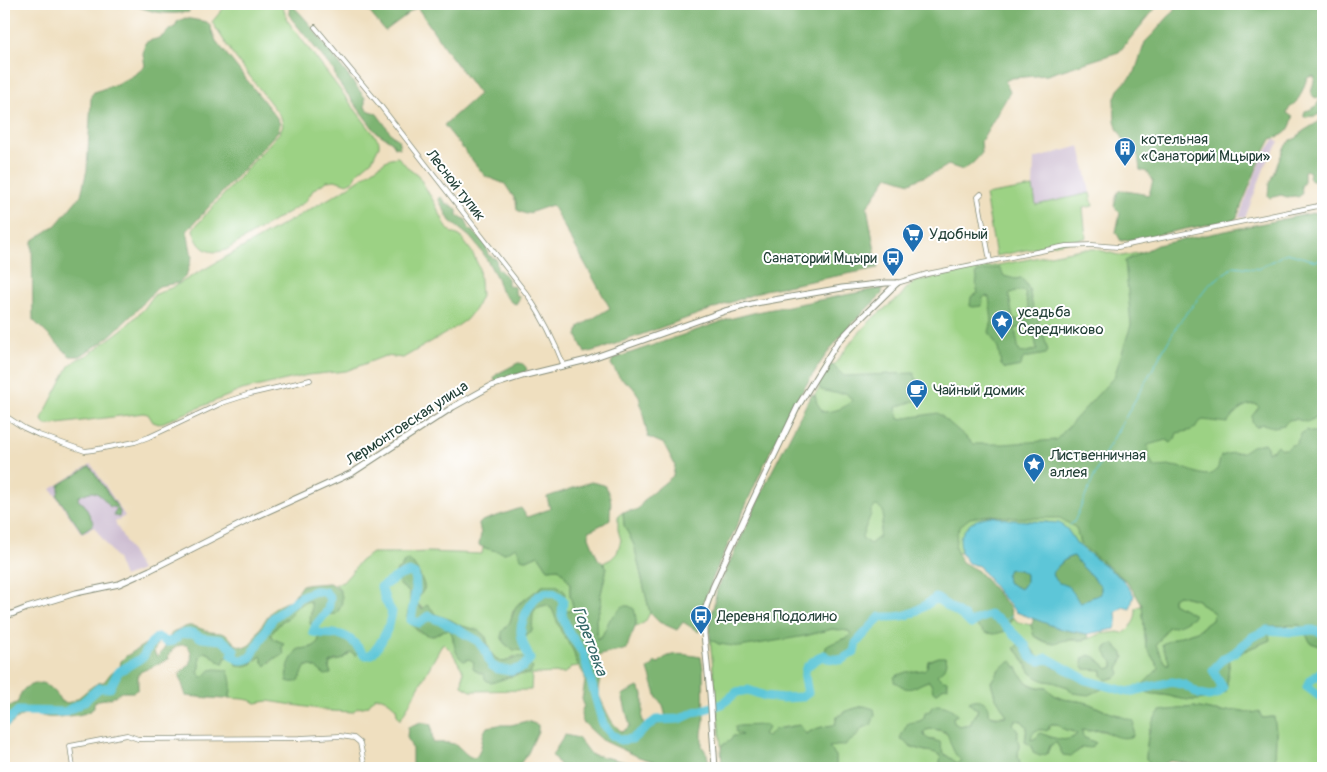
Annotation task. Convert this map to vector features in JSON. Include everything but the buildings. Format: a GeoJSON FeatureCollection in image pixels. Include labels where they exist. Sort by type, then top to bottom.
{"type":"FeatureCollection","features":[{"type":"Feature","properties":{"kind":"street","name":"Лесной тупик"},"geometry":{"type":"LineString","coordinates":[[315,27],[379,104],[529,297],[536,307],[564,366]]}},
{"type":"Feature","properties":{"kind":"street"},"geometry":{"type":"LineString","coordinates":[[981,194],[978,197],[990,261]]}},
{"type":"Feature","properties":{"kind":"street"},"geometry":{"type":"LineString","coordinates":[[715,768],[704,634],[706,607],[713,587],[798,406],[838,343],[897,283],[927,274],[1066,246],[1092,244],[1118,247],[1323,205]]}},
{"type":"Feature","properties":{"kind":"street","name":"Лермонтовская улица"},"geometry":{"type":"LineString","coordinates":[[4,617],[83,591],[128,580],[253,518],[352,473],[452,407],[491,386],[522,376],[587,360],[725,311],[756,303],[842,288],[897,283]]}},
{"type":"Feature","properties":{"kind":"street"},"geometry":{"type":"LineString","coordinates":[[4,415],[40,436],[85,451],[135,442],[222,403],[250,394],[310,380]]}},
{"type":"Feature","properties":{"kind":"street"},"geometry":{"type":"LineString","coordinates":[[73,768],[70,746],[127,735],[138,739],[347,736],[354,738],[360,744],[365,768]]}},
{"type":"Feature","properties":{"kind":"shaded area"},"geometry":{"type":"Polygon","coordinates":[[[1274,140],[1279,142],[1267,161],[1245,218],[1239,217],[1262,157],[1274,140]]]}},
{"type":"Feature","properties":{"kind":"shaded area"},"geometry":{"type":"Polygon","coordinates":[[[1080,146],[1090,193],[1036,205],[1033,187],[1034,159],[1080,146]]]}},
{"type":"Feature","properties":{"kind":"shaded area"},"geometry":{"type":"Polygon","coordinates":[[[91,464],[125,516],[115,522],[141,570],[124,577],[117,559],[94,527],[82,534],[51,489],[91,464]]]}},
{"type":"Feature","properties":{"kind":"green space"},"geometry":{"type":"Polygon","coordinates":[[[131,4],[188,4],[189,12],[160,13],[131,4]]]}},
{"type":"Feature","properties":{"kind":"green space"},"geometry":{"type":"Polygon","coordinates":[[[227,4],[282,4],[287,20],[379,141],[379,146],[372,160],[359,171],[354,180],[347,184],[335,180],[327,181],[314,189],[305,202],[226,250],[213,252],[200,245],[193,229],[280,132],[283,125],[281,117],[232,53],[212,22],[227,4]]]}},
{"type":"Feature","properties":{"kind":"green space"},"geometry":{"type":"Polygon","coordinates":[[[363,4],[1159,4],[1119,52],[1047,75],[1012,78],[1005,81],[1010,92],[981,141],[982,153],[972,164],[963,170],[948,165],[910,183],[888,176],[867,207],[878,268],[765,290],[607,347],[585,353],[577,336],[579,327],[610,308],[552,205],[526,214],[517,210],[516,201],[505,184],[485,176],[444,125],[479,94],[417,7],[385,31],[363,4]]]}},
{"type":"Feature","properties":{"kind":"green space"},"geometry":{"type":"Polygon","coordinates":[[[1177,4],[1323,4],[1323,113],[1304,117],[1305,111],[1318,104],[1320,99],[1314,97],[1311,93],[1315,77],[1312,76],[1307,78],[1299,98],[1287,113],[1293,117],[1290,126],[1283,134],[1271,139],[1260,160],[1236,219],[1121,241],[1116,232],[1120,213],[1114,206],[1117,194],[1120,190],[1149,195],[1153,180],[1147,172],[1140,170],[1138,155],[1129,149],[1117,128],[1114,101],[1118,90],[1135,72],[1145,42],[1174,12],[1177,4]]]}},
{"type":"Feature","properties":{"kind":"green space"},"geometry":{"type":"Polygon","coordinates":[[[290,5],[307,21],[365,98],[366,109],[377,114],[393,136],[398,139],[400,148],[395,147],[392,142],[376,132],[336,79],[334,71],[291,18],[290,5]]]}},
{"type":"Feature","properties":{"kind":"green space"},"geometry":{"type":"Polygon","coordinates":[[[185,18],[207,22],[216,41],[277,118],[280,124],[278,131],[187,231],[192,257],[186,276],[178,283],[159,286],[104,341],[80,356],[70,356],[33,320],[32,241],[56,225],[81,195],[87,170],[91,96],[94,92],[121,82],[140,71],[145,66],[143,54],[145,43],[163,36],[175,27],[177,22],[185,18]]]}},
{"type":"Feature","properties":{"kind":"green space"},"geometry":{"type":"Polygon","coordinates":[[[1323,121],[1323,162],[1321,167],[1323,168],[1323,186],[1320,181],[1309,178],[1310,172],[1306,170],[1304,171],[1304,182],[1301,186],[1301,195],[1298,197],[1287,197],[1281,195],[1270,198],[1268,196],[1269,184],[1285,146],[1291,140],[1297,138],[1300,133],[1323,121]]]}},
{"type":"Feature","properties":{"kind":"green space"},"geometry":{"type":"Polygon","coordinates":[[[398,157],[410,170],[418,175],[447,228],[452,233],[460,236],[472,252],[479,267],[481,296],[475,309],[466,320],[403,358],[385,356],[346,371],[308,375],[242,390],[159,424],[153,422],[148,414],[143,413],[45,425],[42,420],[44,414],[69,366],[78,359],[88,355],[125,327],[144,309],[154,295],[173,287],[344,190],[390,158],[398,157]]]}},
{"type":"Feature","properties":{"kind":"green space"},"geometry":{"type":"Polygon","coordinates":[[[1033,187],[1036,205],[1090,193],[1093,206],[1083,208],[1086,238],[996,256],[985,195],[1033,187]]]}},
{"type":"Feature","properties":{"kind":"green space"},"geometry":{"type":"Polygon","coordinates":[[[439,197],[447,205],[457,209],[458,217],[466,220],[469,229],[486,245],[488,255],[496,259],[497,268],[508,278],[509,286],[515,287],[515,293],[519,297],[516,304],[511,302],[501,291],[497,278],[483,253],[470,237],[450,221],[439,197]]]}},
{"type":"Feature","properties":{"kind":"green space"},"geometry":{"type":"Polygon","coordinates":[[[1323,211],[1323,407],[1313,419],[1307,422],[1295,419],[1289,420],[1284,425],[1274,427],[1262,424],[1256,427],[1252,422],[1252,416],[1259,407],[1256,404],[1251,404],[1239,410],[1227,423],[1203,420],[1189,431],[1177,433],[1171,443],[1166,440],[1148,445],[1148,448],[1154,467],[1175,466],[1208,475],[1216,471],[1221,456],[1243,452],[1252,446],[1264,443],[1268,452],[1277,445],[1281,449],[1287,449],[1291,445],[1296,444],[1301,434],[1306,430],[1323,432],[1323,647],[1311,643],[1300,625],[1267,626],[1263,629],[1269,633],[1270,640],[1230,657],[1226,692],[1198,700],[1151,694],[1140,687],[1159,668],[1146,647],[1142,605],[1124,579],[1080,544],[1076,528],[1060,518],[1017,518],[990,515],[970,518],[961,525],[957,533],[955,548],[962,562],[978,571],[1010,608],[1012,617],[1006,631],[995,634],[986,633],[942,597],[932,596],[915,609],[899,614],[879,615],[856,642],[852,650],[841,658],[827,656],[825,654],[826,647],[851,635],[849,631],[832,629],[805,636],[740,647],[719,644],[710,639],[710,623],[717,590],[769,477],[811,395],[815,395],[817,403],[823,412],[839,409],[846,406],[852,400],[846,393],[821,390],[817,383],[831,364],[844,376],[914,373],[923,398],[896,407],[899,419],[938,413],[974,444],[1056,440],[1114,377],[1131,325],[1125,261],[1157,245],[1323,211]],[[876,506],[871,510],[862,536],[870,544],[879,537],[882,521],[883,511],[876,506]],[[1178,595],[1173,598],[1173,603],[1195,615],[1183,623],[1168,627],[1156,645],[1166,664],[1169,664],[1169,661],[1162,644],[1197,631],[1212,620],[1214,613],[1198,600],[1178,595]]]}},
{"type":"Feature","properties":{"kind":"green space"},"geometry":{"type":"Polygon","coordinates":[[[1323,216],[1323,629],[1200,595],[1122,579],[1077,544],[1067,529],[1047,522],[1012,520],[991,516],[960,547],[961,553],[745,540],[810,402],[836,362],[855,337],[874,317],[901,296],[916,281],[1081,249],[1095,249],[1122,256],[1323,216]]]}},
{"type":"Feature","properties":{"kind":"green space"},"geometry":{"type":"Polygon","coordinates":[[[1000,268],[1004,276],[1015,279],[1021,278],[1025,282],[1029,289],[1034,312],[1038,315],[1039,321],[1036,329],[1043,332],[1048,351],[1046,354],[1024,358],[1021,366],[1005,369],[1001,365],[998,348],[989,332],[992,321],[989,297],[985,296],[983,298],[982,306],[970,306],[971,297],[978,293],[976,273],[1000,268]],[[1016,291],[1009,295],[1013,319],[1025,319],[1030,316],[1025,293],[1023,291],[1016,291]],[[1026,326],[1015,329],[1019,351],[1022,353],[1037,349],[1033,330],[1026,326]]]}},
{"type":"Feature","properties":{"kind":"green space"},"geometry":{"type":"Polygon","coordinates":[[[882,288],[882,294],[851,325],[823,359],[785,421],[712,580],[707,593],[699,632],[683,622],[677,630],[659,622],[650,613],[634,545],[624,525],[623,512],[637,510],[647,497],[673,476],[675,465],[664,444],[648,437],[639,396],[632,386],[620,378],[611,364],[613,359],[729,319],[882,288]]]}},
{"type":"Feature","properties":{"kind":"green space"},"geometry":{"type":"Polygon","coordinates":[[[518,363],[525,366],[527,370],[525,372],[499,381],[494,379],[497,374],[518,363]]]}},
{"type":"Feature","properties":{"kind":"green space"},"geometry":{"type":"Polygon","coordinates":[[[90,466],[120,512],[119,517],[114,516],[115,507],[110,507],[104,499],[94,492],[79,496],[79,501],[84,504],[94,524],[82,532],[57,496],[59,485],[90,466]]]}},
{"type":"Feature","properties":{"kind":"green space"},"geometry":{"type":"Polygon","coordinates":[[[591,482],[604,485],[611,502],[610,519],[589,531],[589,537],[598,559],[607,567],[596,620],[597,639],[602,636],[610,619],[623,606],[629,606],[634,609],[636,616],[635,626],[627,649],[598,656],[596,662],[600,677],[598,691],[600,697],[611,721],[622,732],[630,726],[622,695],[638,687],[643,694],[642,720],[648,730],[658,724],[667,722],[663,705],[657,698],[648,669],[655,662],[659,663],[668,656],[701,657],[704,721],[702,746],[707,754],[710,768],[673,768],[669,765],[639,757],[602,740],[582,721],[581,713],[584,705],[582,699],[585,676],[576,661],[573,650],[561,631],[552,609],[547,605],[536,608],[533,613],[532,631],[524,639],[525,651],[513,650],[504,643],[502,632],[510,622],[516,606],[544,585],[556,585],[565,592],[564,610],[570,611],[573,606],[570,595],[570,583],[559,568],[548,569],[538,555],[527,560],[521,558],[516,547],[505,553],[479,545],[481,534],[479,524],[482,521],[521,508],[527,517],[550,509],[547,497],[591,482]]]}},
{"type":"Feature","properties":{"kind":"green space"},"geometry":{"type":"Polygon","coordinates":[[[623,512],[624,525],[634,545],[650,613],[645,622],[636,627],[636,621],[623,606],[610,620],[602,636],[597,639],[596,620],[601,604],[600,598],[607,567],[603,563],[617,553],[621,540],[618,530],[618,516],[623,512]]]}},
{"type":"Feature","properties":{"kind":"green space"},"geometry":{"type":"Polygon","coordinates":[[[516,547],[527,560],[538,555],[548,569],[559,568],[570,583],[570,595],[573,606],[570,611],[564,610],[565,604],[544,585],[526,600],[520,602],[513,611],[510,622],[506,627],[504,643],[513,650],[526,645],[524,639],[533,613],[536,608],[547,605],[555,614],[561,631],[573,650],[579,666],[571,667],[566,673],[532,674],[531,690],[471,691],[462,686],[463,671],[452,652],[443,643],[401,719],[399,719],[396,708],[387,700],[378,697],[375,697],[368,706],[357,708],[353,712],[332,711],[268,701],[256,703],[246,699],[229,698],[231,692],[206,675],[201,677],[198,672],[200,656],[204,652],[224,663],[225,658],[231,656],[237,666],[252,664],[261,656],[271,663],[274,658],[280,657],[282,648],[279,641],[273,639],[271,634],[282,621],[288,618],[294,608],[310,601],[312,606],[310,617],[321,619],[324,615],[339,610],[339,588],[335,584],[343,582],[360,561],[372,553],[428,552],[482,554],[483,548],[505,553],[516,547]],[[409,560],[404,562],[401,568],[396,571],[400,585],[410,593],[409,622],[417,631],[434,636],[444,629],[450,630],[453,635],[453,641],[469,659],[475,662],[478,672],[483,674],[486,680],[499,680],[525,675],[515,656],[504,662],[496,659],[486,637],[478,630],[461,626],[418,605],[417,600],[424,586],[414,565],[409,560]],[[320,631],[319,640],[314,646],[298,649],[286,675],[303,671],[306,666],[314,667],[321,672],[331,673],[330,663],[345,657],[355,646],[348,637],[320,631]]]}},
{"type":"Feature","properties":{"kind":"green space"},"geometry":{"type":"Polygon","coordinates":[[[1075,556],[1079,563],[1101,586],[1101,594],[1081,603],[1053,577],[1052,572],[1065,560],[1075,556]]]}},
{"type":"Feature","properties":{"kind":"green space"},"geometry":{"type":"Polygon","coordinates":[[[409,560],[416,569],[424,586],[417,600],[418,605],[422,609],[427,605],[435,614],[461,626],[478,630],[486,637],[489,649],[496,659],[504,662],[517,657],[523,658],[533,668],[530,674],[516,674],[491,683],[486,680],[483,674],[473,668],[474,662],[469,659],[464,661],[460,658],[450,630],[444,630],[432,636],[413,627],[407,617],[410,593],[400,585],[396,571],[401,568],[404,562],[409,560]]]}},
{"type":"Feature","properties":{"kind":"green space"},"geometry":{"type":"Polygon","coordinates":[[[1009,569],[1019,570],[1026,574],[1026,582],[1020,589],[1007,582],[1006,576],[1009,569]]]}},
{"type":"Feature","properties":{"kind":"green space"},"geometry":{"type":"Polygon","coordinates":[[[329,583],[338,588],[342,596],[341,605],[336,614],[324,615],[318,625],[310,624],[310,601],[295,608],[288,618],[282,621],[271,634],[273,639],[284,643],[282,648],[284,654],[274,658],[266,666],[261,656],[248,665],[237,666],[231,656],[225,658],[224,663],[205,652],[200,656],[198,672],[201,677],[210,670],[227,670],[231,684],[229,698],[186,696],[179,674],[189,665],[191,655],[187,645],[179,645],[170,653],[167,660],[140,672],[138,689],[133,692],[121,692],[111,698],[99,700],[94,703],[94,708],[82,714],[44,717],[28,714],[4,727],[4,712],[8,707],[18,702],[21,693],[30,685],[43,683],[57,694],[61,701],[68,703],[93,686],[104,682],[111,673],[120,667],[121,661],[125,657],[153,639],[158,641],[154,652],[157,657],[164,649],[172,633],[188,626],[227,635],[235,644],[246,647],[251,644],[267,617],[276,607],[292,599],[302,585],[329,583]]]}},
{"type":"Feature","properties":{"kind":"green space"},"geometry":{"type":"Polygon","coordinates":[[[1178,595],[1198,600],[1214,613],[1212,620],[1197,631],[1175,638],[1163,649],[1169,659],[1169,664],[1166,664],[1156,645],[1168,627],[1175,626],[1194,615],[1173,603],[1173,598],[1178,595]]]}},
{"type":"Feature","properties":{"kind":"green space"},"geometry":{"type":"Polygon","coordinates":[[[932,596],[942,597],[986,633],[1006,631],[1012,617],[1018,622],[1031,625],[1034,636],[1049,643],[1066,640],[1084,640],[1101,634],[1123,633],[1133,622],[1136,608],[1142,605],[1146,647],[1159,668],[1141,686],[1160,695],[1168,695],[1175,698],[1226,692],[1230,657],[1270,640],[1262,628],[1267,626],[1301,625],[1311,643],[1323,647],[1323,768],[1275,768],[1276,731],[1273,717],[1261,718],[1253,713],[1237,710],[1221,712],[1194,707],[1178,709],[1149,729],[1146,759],[1156,768],[1080,768],[1072,766],[1070,768],[1021,768],[1018,756],[1018,732],[1013,724],[1015,720],[1022,721],[1027,727],[1025,742],[1050,746],[1056,741],[1063,755],[1077,752],[1083,747],[1096,743],[1082,737],[1082,730],[1100,731],[1112,735],[1119,715],[1084,702],[1057,697],[1047,688],[1028,683],[1017,667],[999,669],[991,682],[995,696],[1008,715],[995,716],[978,709],[971,724],[959,726],[954,723],[953,717],[930,711],[920,721],[909,746],[931,751],[941,756],[939,768],[836,768],[836,756],[829,747],[857,736],[862,728],[864,706],[846,711],[837,717],[835,725],[813,730],[806,734],[800,725],[775,729],[767,737],[763,734],[768,728],[735,726],[743,735],[721,746],[710,639],[719,644],[805,636],[832,629],[849,631],[852,635],[842,639],[827,656],[841,658],[852,650],[856,642],[879,615],[899,614],[915,609],[932,596]],[[1028,642],[1018,645],[1014,649],[1019,653],[1031,673],[1045,681],[1068,687],[1073,693],[1100,682],[1053,667],[1041,660],[1031,649],[1028,642]],[[1113,644],[1109,658],[1113,662],[1113,667],[1108,669],[1095,657],[1097,669],[1102,670],[1102,675],[1118,668],[1124,657],[1122,652],[1113,644]],[[939,657],[928,661],[927,667],[924,670],[899,684],[910,688],[929,681],[932,686],[941,679],[936,675],[939,657]]]}},
{"type":"Feature","properties":{"kind":"green space"},"geometry":{"type":"Polygon","coordinates":[[[1033,618],[1061,629],[1087,634],[1089,638],[1054,643],[1047,642],[1034,636],[1031,625],[1033,618]]]}},
{"type":"Feature","properties":{"kind":"green space"},"geometry":{"type":"Polygon","coordinates":[[[320,630],[336,630],[346,634],[358,651],[356,656],[351,652],[341,660],[335,660],[330,663],[331,674],[325,675],[315,667],[306,666],[298,681],[287,681],[288,668],[293,656],[298,649],[315,646],[319,640],[320,630]]]}},
{"type":"Feature","properties":{"kind":"green space"},"geometry":{"type":"Polygon","coordinates":[[[1022,638],[1040,658],[1049,661],[1053,667],[1100,682],[1102,689],[1089,695],[1073,693],[1068,687],[1038,678],[1031,673],[1014,648],[1022,638]]]}},
{"type":"Feature","properties":{"kind":"green space"},"geometry":{"type":"Polygon","coordinates":[[[1113,644],[1122,652],[1124,658],[1118,668],[1120,673],[1116,677],[1106,680],[1102,675],[1102,670],[1084,669],[1082,664],[1083,658],[1089,655],[1095,657],[1108,669],[1113,667],[1113,662],[1105,651],[1107,646],[1113,644]]]}},
{"type":"Feature","properties":{"kind":"green space"},"geometry":{"type":"Polygon","coordinates":[[[945,657],[947,662],[945,668],[937,675],[947,681],[948,687],[942,688],[938,693],[933,692],[929,681],[908,689],[894,682],[895,676],[906,672],[924,670],[927,667],[928,661],[945,657]]]}},
{"type":"Feature","properties":{"kind":"green space"},"geometry":{"type":"Polygon","coordinates":[[[1012,661],[1028,684],[1047,688],[1062,699],[1084,702],[1134,721],[1133,736],[1122,738],[1102,730],[1082,730],[1083,737],[1096,743],[1090,748],[1083,747],[1071,756],[1063,755],[1056,742],[1050,746],[1047,754],[1040,756],[1033,753],[1032,746],[1025,742],[1027,727],[1022,721],[1015,720],[1013,724],[1018,732],[1018,756],[1021,768],[939,768],[941,756],[934,752],[915,748],[900,738],[908,723],[920,721],[924,718],[925,712],[930,711],[932,706],[936,705],[953,710],[958,715],[953,717],[954,723],[959,726],[971,724],[972,719],[976,715],[978,709],[969,702],[973,700],[980,700],[986,703],[988,714],[998,717],[1007,716],[995,696],[991,682],[1004,665],[1012,661]],[[1051,724],[1047,731],[1038,730],[1034,732],[1031,740],[1040,733],[1064,740],[1077,734],[1062,729],[1057,724],[1051,724]],[[932,729],[926,730],[924,735],[929,739],[940,742],[943,753],[957,763],[962,761],[954,751],[947,734],[932,729]]]}},
{"type":"Feature","properties":{"kind":"green space"},"geometry":{"type":"Polygon","coordinates":[[[864,706],[874,709],[875,715],[871,725],[862,728],[857,736],[845,745],[829,747],[836,756],[836,768],[722,768],[721,746],[731,740],[733,736],[742,735],[736,732],[735,726],[766,725],[768,728],[763,734],[767,737],[775,729],[800,725],[806,734],[813,730],[835,725],[837,717],[846,711],[864,706]]]}},
{"type":"Feature","properties":{"kind":"green space"},"geometry":{"type":"Polygon","coordinates":[[[1194,707],[1221,712],[1237,710],[1253,713],[1259,711],[1262,718],[1274,717],[1276,731],[1275,768],[1230,768],[1228,766],[1209,768],[1170,761],[1156,768],[1146,759],[1149,734],[1156,716],[1160,711],[1194,707]]]}},
{"type":"Feature","properties":{"kind":"green space"},"geometry":{"type":"Polygon","coordinates":[[[527,721],[538,725],[538,731],[528,753],[517,768],[412,768],[412,748],[407,737],[408,727],[421,722],[431,725],[433,743],[454,744],[469,756],[475,758],[480,751],[483,735],[487,727],[511,725],[527,721]]]}},
{"type":"Feature","properties":{"kind":"green space"},"geometry":{"type":"Polygon","coordinates":[[[1051,724],[1057,724],[1077,734],[1064,740],[1040,734],[1031,741],[1032,734],[1036,730],[1049,729],[1051,724]]]}},
{"type":"Feature","properties":{"kind":"green space"},"geometry":{"type":"Polygon","coordinates":[[[932,729],[946,733],[954,751],[963,761],[957,763],[943,753],[935,740],[926,738],[924,732],[932,729]]]}},
{"type":"Feature","properties":{"kind":"green space"},"geometry":{"type":"Polygon","coordinates":[[[565,735],[578,738],[590,754],[635,764],[642,768],[559,768],[559,764],[552,755],[565,735]]]}},
{"type":"Feature","properties":{"kind":"water"},"geometry":{"type":"Polygon","coordinates":[[[991,516],[1012,520],[1059,523],[1067,529],[1077,544],[1122,579],[1134,595],[1130,609],[1123,607],[1116,612],[1117,623],[1115,629],[1087,634],[1061,629],[1016,612],[979,566],[968,563],[961,553],[960,538],[964,531],[970,523],[991,516]],[[1074,556],[1065,560],[1052,573],[1053,577],[1059,583],[1066,585],[1081,603],[1101,594],[1101,586],[1074,556]],[[1009,569],[1006,576],[1007,582],[1020,589],[1026,582],[1026,574],[1019,570],[1009,569]]]}},
{"type":"Feature","properties":{"kind":"waterway"},"geometry":{"type":"LineString","coordinates":[[1070,525],[1074,522],[1103,457],[1178,324],[1210,284],[1234,266],[1258,269],[1287,253],[1316,261],[1323,258]]}},
{"type":"Feature","properties":{"kind":"waterway","name":"Горетовка"},"geometry":{"type":"LineString","coordinates":[[4,724],[18,711],[65,712],[83,702],[99,688],[110,688],[118,672],[143,657],[151,643],[158,637],[166,642],[173,641],[180,634],[193,633],[202,638],[222,640],[234,650],[232,655],[238,659],[250,658],[273,618],[300,597],[315,591],[325,592],[330,598],[328,610],[313,632],[339,634],[348,638],[364,655],[371,655],[385,635],[392,612],[381,587],[398,576],[409,572],[415,575],[416,589],[411,620],[419,623],[428,616],[444,622],[478,641],[486,652],[491,665],[498,669],[511,671],[523,667],[530,659],[521,636],[522,622],[527,611],[538,596],[547,592],[557,595],[563,600],[562,615],[568,631],[583,653],[603,724],[612,735],[621,740],[632,739],[656,720],[680,719],[695,712],[722,704],[737,692],[748,690],[765,696],[783,698],[802,697],[808,693],[805,673],[811,663],[824,655],[827,658],[841,660],[854,652],[856,643],[880,617],[898,617],[910,614],[936,598],[971,624],[978,619],[990,615],[1001,621],[1025,645],[1031,658],[1040,661],[1047,658],[1086,680],[1128,692],[1172,682],[1185,685],[1199,694],[1209,696],[1217,694],[1223,688],[1213,670],[1224,658],[1234,653],[1252,637],[1267,630],[1293,632],[1313,630],[1323,633]]}},
{"type":"Feature","properties":{"kind":"waterway"},"geometry":{"type":"LineString","coordinates":[[1001,621],[1012,615]]}},
{"type":"Feature","properties":{"kind":"waterway","name":"Горетовка"},"geometry":{"type":"LineString","coordinates":[[1323,670],[1309,682],[1307,687],[1323,699]]}},
{"type":"Feature","properties":{"kind":"place","name":"котельная «Санаторий Мцыри»"},"geometry":{"type":"Point","coordinates":[1125,167]}},
{"type":"Feature","properties":{"kind":"place","name":"Удобный"},"geometry":{"type":"Point","coordinates":[913,253]}},
{"type":"Feature","properties":{"kind":"place","name":"Санаторий Мцыри"},"geometry":{"type":"Point","coordinates":[893,277]}},
{"type":"Feature","properties":{"kind":"place","name":"усадьба Середниково"},"geometry":{"type":"Point","coordinates":[1002,340]}},
{"type":"Feature","properties":{"kind":"place","name":"Чайный домик"},"geometry":{"type":"Point","coordinates":[917,409]}},
{"type":"Feature","properties":{"kind":"place","name":"Лиственничная аллея"},"geometry":{"type":"Point","coordinates":[1034,483]}},
{"type":"Feature","properties":{"kind":"place","name":"Деревня Подолино"},"geometry":{"type":"Point","coordinates":[701,635]}}]}
